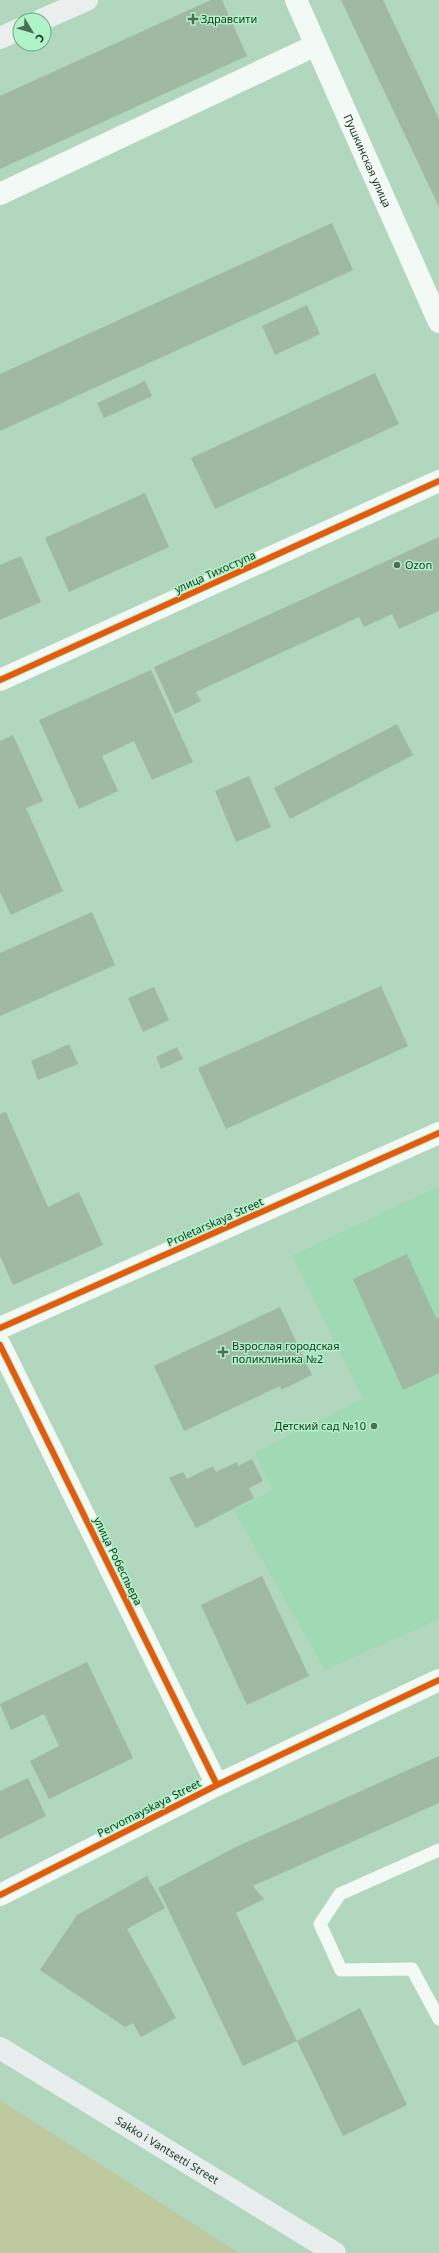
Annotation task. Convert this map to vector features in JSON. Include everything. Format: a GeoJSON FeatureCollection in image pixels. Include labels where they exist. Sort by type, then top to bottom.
{"type":"FeatureCollection","features":[{"type":"Feature","properties":{"kind":"highway","name":"Sakko i Vantsetti Street"},"geometry":{"type":"LineString","coordinates":[[0,2048],[335,2253]]}},
{"type":"Feature","properties":{"kind":"main road"},"geometry":{"type":"LineString","coordinates":[[52,16],[87,0]]}},
{"type":"Feature","properties":{"kind":"main road"},"geometry":{"type":"LineString","coordinates":[[0,38],[12,33]]}},
{"type":"Feature","properties":{"kind":"street","name":"Пушкинская улица"},"geometry":{"type":"LineString","coordinates":[[296,0],[439,322]]}},
{"type":"Feature","properties":{"kind":"street"},"geometry":{"type":"LineString","coordinates":[[0,194],[316,45]]}},
{"type":"Feature","properties":{"kind":"street","name":"улица Тихоступа"},"geometry":{"type":"LineString","coordinates":[[0,680],[439,481]]}},
{"type":"Feature","properties":{"kind":"street","name":"Proletarskaya Street"},"geometry":{"type":"LineString","coordinates":[[0,1328],[439,1133]]}},
{"type":"Feature","properties":{"kind":"street","name":"улица Робеспьера"},"geometry":{"type":"LineString","coordinates":[[0,1345],[217,1785]]}},
{"type":"Feature","properties":{"kind":"street","name":"Pervomayskaya Street"},"geometry":{"type":"LineString","coordinates":[[0,1896],[217,1785],[439,1680]]}},
{"type":"Feature","properties":{"kind":"lane"},"geometry":{"type":"LineString","coordinates":[[439,1850],[340,1894],[320,1924],[341,1970],[412,1969],[439,2019]]}},
{"type":"Feature","properties":{"kind":"shaded area","name":"Детский сад №10"},"geometry":{"type":"Polygon","coordinates":[[[439,1186],[439,1619],[325,1670],[234,1510],[273,1490],[255,1453],[363,1399],[292,1256],[439,1186]]]}},
{"type":"Feature","properties":{"kind":"shaded area"},"geometry":{"type":"Polygon","coordinates":[[[0,2100],[239,2253],[0,2253],[0,2100]]]}},
{"type":"Feature","properties":{"kind":"building"},"geometry":{"type":"Polygon","coordinates":[[[211,0],[222,0],[247,56],[0,169],[0,96],[211,0]]]}},
{"type":"Feature","properties":{"kind":"building"},"geometry":{"type":"Polygon","coordinates":[[[341,0],[383,0],[439,119],[439,207],[341,0]]]}},
{"type":"Feature","properties":{"kind":"building"},"geometry":{"type":"Polygon","coordinates":[[[332,223],[353,270],[0,431],[0,374],[332,223]]]}},
{"type":"Feature","properties":{"kind":"building"},"geometry":{"type":"Polygon","coordinates":[[[307,305],[320,334],[275,355],[262,326],[307,305]]]}},
{"type":"Feature","properties":{"kind":"building"},"geometry":{"type":"Polygon","coordinates":[[[375,373],[399,424],[215,509],[191,458],[375,373]]]}},
{"type":"Feature","properties":{"kind":"building"},"geometry":{"type":"Polygon","coordinates":[[[145,381],[152,396],[104,418],[97,403],[145,381]]]}},
{"type":"Feature","properties":{"kind":"building"},"geometry":{"type":"Polygon","coordinates":[[[145,493],[169,547],[69,592],[45,538],[145,493]]]}},
{"type":"Feature","properties":{"kind":"building"},"geometry":{"type":"Polygon","coordinates":[[[439,537],[439,611],[399,629],[392,614],[364,627],[359,617],[196,692],[201,701],[175,714],[154,667],[439,537]]]}},
{"type":"Feature","properties":{"kind":"building"},"geometry":{"type":"Polygon","coordinates":[[[21,556],[41,602],[0,620],[0,565],[21,556]]]}},
{"type":"Feature","properties":{"kind":"building"},"geometry":{"type":"Polygon","coordinates":[[[151,670],[193,762],[152,780],[134,741],[102,756],[118,791],[79,809],[39,720],[151,670]]]}},
{"type":"Feature","properties":{"kind":"building"},"geometry":{"type":"Polygon","coordinates":[[[397,724],[413,755],[290,819],[274,788],[397,724]]]}},
{"type":"Feature","properties":{"kind":"building"},"geometry":{"type":"Polygon","coordinates":[[[13,735],[43,801],[26,808],[63,891],[11,915],[0,892],[0,741],[13,735]]]}},
{"type":"Feature","properties":{"kind":"building"},"geometry":{"type":"Polygon","coordinates":[[[249,776],[271,827],[236,842],[215,791],[249,776]]]}},
{"type":"Feature","properties":{"kind":"building"},"geometry":{"type":"Polygon","coordinates":[[[92,912],[115,965],[0,1016],[0,953],[92,912]]]}},
{"type":"Feature","properties":{"kind":"building"},"geometry":{"type":"Polygon","coordinates":[[[381,986],[408,1046],[226,1129],[198,1068],[381,986]]]}},
{"type":"Feature","properties":{"kind":"building"},"geometry":{"type":"Polygon","coordinates":[[[154,987],[169,1020],[143,1032],[128,998],[154,987]]]}},
{"type":"Feature","properties":{"kind":"building"},"geometry":{"type":"Polygon","coordinates":[[[69,1044],[78,1064],[38,1080],[31,1061],[69,1044]]]}},
{"type":"Feature","properties":{"kind":"building"},"geometry":{"type":"Polygon","coordinates":[[[177,1047],[183,1059],[161,1069],[156,1057],[177,1047]]]}},
{"type":"Feature","properties":{"kind":"building"},"geometry":{"type":"Polygon","coordinates":[[[6,1112],[48,1207],[79,1192],[103,1245],[13,1285],[0,1256],[0,1114],[6,1112]]]}},
{"type":"Feature","properties":{"kind":"building"},"geometry":{"type":"Polygon","coordinates":[[[407,1254],[436,1318],[439,1317],[439,1373],[403,1390],[353,1279],[407,1254]]]}},
{"type":"Feature","properties":{"kind":"building"},"geometry":{"type":"Polygon","coordinates":[[[280,1307],[312,1375],[281,1390],[280,1386],[184,1431],[154,1366],[280,1307]]]}},
{"type":"Feature","properties":{"kind":"building"},"geometry":{"type":"Polygon","coordinates":[[[252,1459],[263,1481],[249,1488],[254,1498],[196,1528],[169,1478],[183,1472],[187,1479],[213,1466],[216,1472],[237,1462],[238,1466],[252,1459]]]}},
{"type":"Feature","properties":{"kind":"building"},"geometry":{"type":"Polygon","coordinates":[[[262,1576],[309,1676],[247,1705],[201,1605],[262,1576]]]}},
{"type":"Feature","properties":{"kind":"building"},"geometry":{"type":"Polygon","coordinates":[[[87,1662],[133,1758],[49,1799],[30,1761],[59,1746],[44,1714],[11,1730],[0,1704],[87,1662]]]}},
{"type":"Feature","properties":{"kind":"building"},"geometry":{"type":"Polygon","coordinates":[[[439,1756],[439,1803],[253,1886],[264,1899],[236,1913],[297,2041],[243,2066],[158,1888],[236,1847],[439,1756]]]}},
{"type":"Feature","properties":{"kind":"building"},"geometry":{"type":"Polygon","coordinates":[[[28,1778],[46,1816],[0,1839],[0,1791],[28,1778]]]}},
{"type":"Feature","properties":{"kind":"building"},"geometry":{"type":"Polygon","coordinates":[[[147,1876],[165,1908],[127,1929],[176,2018],[141,2037],[133,2023],[125,2027],[40,1970],[77,1915],[147,1876]]]}},
{"type":"Feature","properties":{"kind":"building"},"geometry":{"type":"Polygon","coordinates":[[[360,2008],[407,2105],[343,2136],[297,2041],[360,2008]]]}},
{"type":"Feature","properties":{"kind":"cycle path"},"geometry":{"type":"LineString","coordinates":[[0,680],[439,481]]}},
{"type":"Feature","properties":{"kind":"cycle path"},"geometry":{"type":"LineString","coordinates":[[0,1328],[439,1133]]}},
{"type":"Feature","properties":{"kind":"cycle path"},"geometry":{"type":"LineString","coordinates":[[0,1345],[217,1785]]}},
{"type":"Feature","properties":{"kind":"cycle path"},"geometry":{"type":"LineString","coordinates":[[0,1895],[217,1785],[439,1680]]}},
{"type":"Feature","properties":{"kind":"place","name":"Здравсити"},"geometry":{"type":"Point","coordinates":[193,19]}},
{"type":"Feature","properties":{"kind":"place","name":"Ozon"},"geometry":{"type":"Point","coordinates":[397,565]}},
{"type":"Feature","properties":{"kind":"place","name":"Взрослая городская поликлиника №2"},"geometry":{"type":"Point","coordinates":[223,1352]}},
{"type":"Feature","properties":{"kind":"place","name":"Детский сад №10"},"geometry":{"type":"Point","coordinates":[374,1426]}}]}
